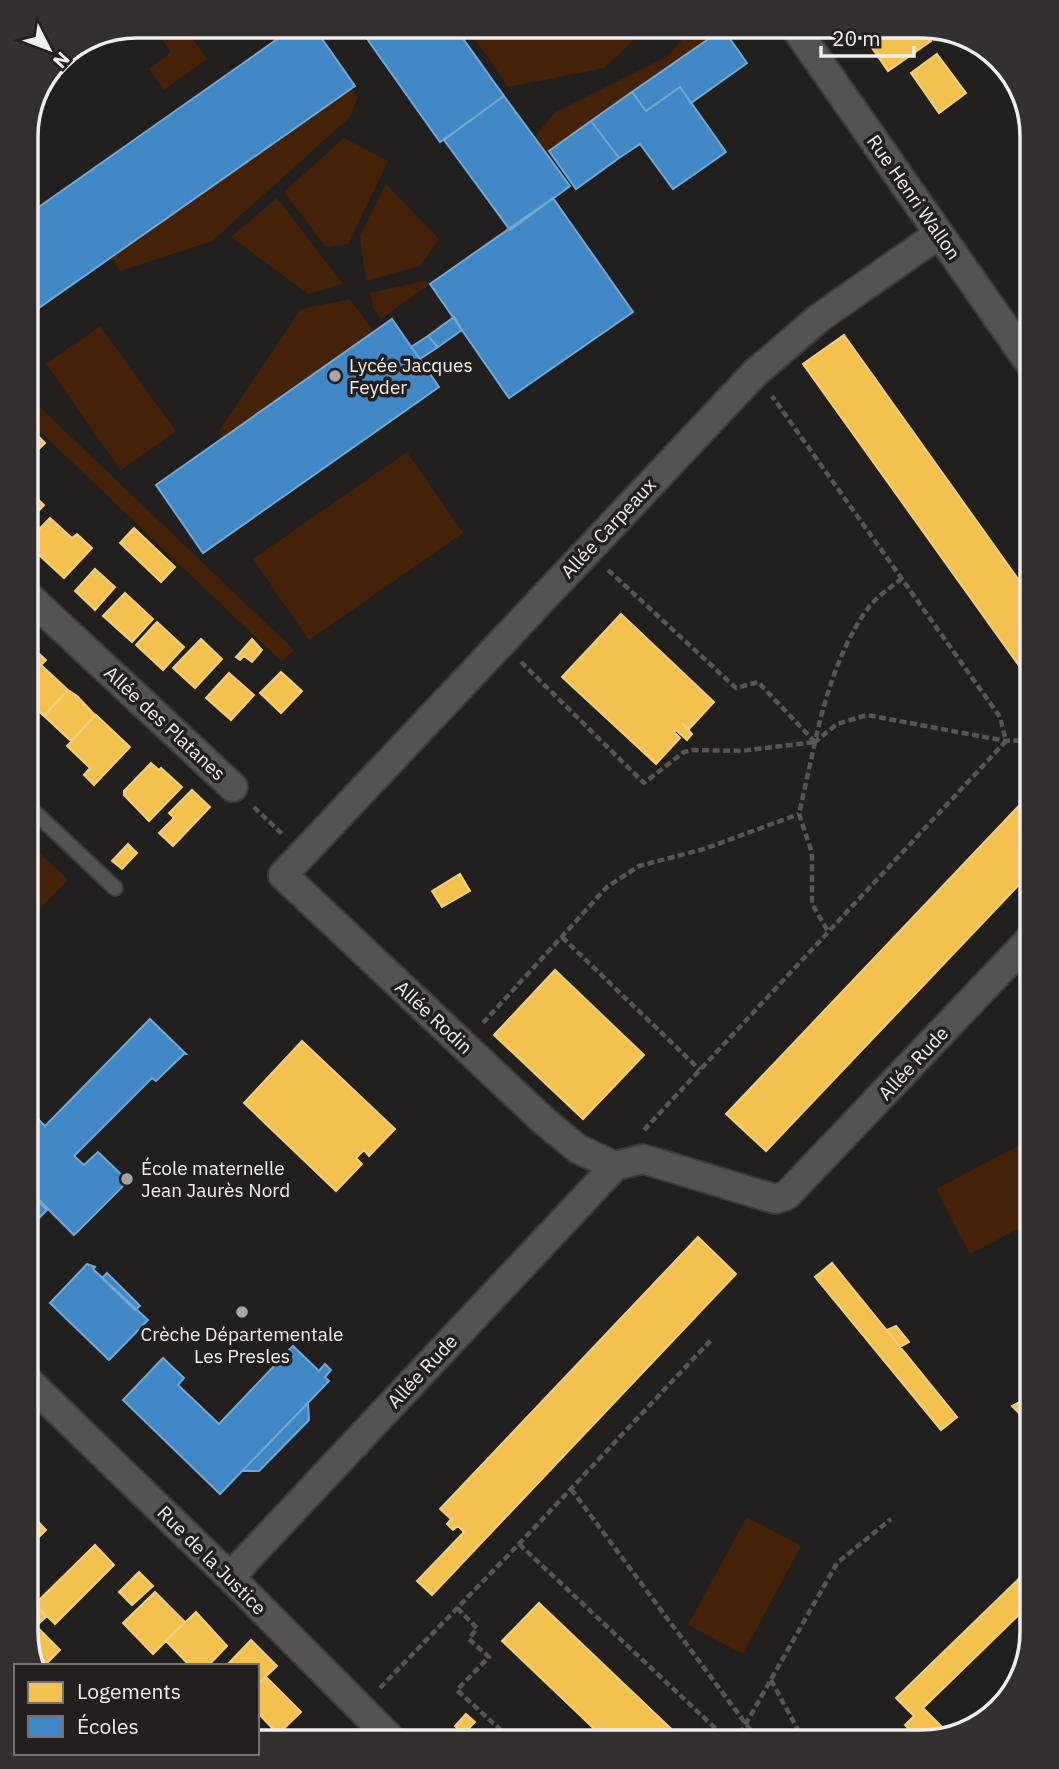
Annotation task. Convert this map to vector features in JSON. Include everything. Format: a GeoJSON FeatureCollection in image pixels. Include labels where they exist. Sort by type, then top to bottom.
{"type":"FeatureCollection","features":[{"type":"Feature","properties":{"kind":"street","name":"Rue Henri Wallon"},"geometry":{"type":"LineString","coordinates":[[803,39],[1020,349]]}},
{"type":"Feature","properties":{"kind":"street","name":"Allée Carpeaux"},"geometry":{"type":"LineString","coordinates":[[303,853],[755,373],[819,318],[939,234]]}},
{"type":"Feature","properties":{"kind":"street","name":"Allée des Platanes"},"geometry":{"type":"LineString","coordinates":[[39,606],[233,787]]}},
{"type":"Feature","properties":{"kind":"street","name":"Allée Rodin"},"geometry":{"type":"LineString","coordinates":[[303,853],[283,875],[544,1121],[578,1149],[615,1166]]}},
{"type":"Feature","properties":{"kind":"street","name":"Allée Rude"},"geometry":{"type":"LineString","coordinates":[[230,1577],[615,1166],[643,1159],[776,1199],[787,1195],[1020,950]]}},
{"type":"Feature","properties":{"kind":"street","name":"Rue de la Justice"},"geometry":{"type":"LineString","coordinates":[[38,1391],[230,1577],[382,1730]]}},
{"type":"Feature","properties":{"kind":"lane"},"geometry":{"type":"LineString","coordinates":[[39,816],[115,888]]}},
{"type":"Feature","properties":{"kind":"path"},"geometry":{"type":"LineString","coordinates":[[755,373],[1000,717],[1006,741]]}},
{"type":"Feature","properties":{"kind":"path"},"geometry":{"type":"LineString","coordinates":[[587,551],[736,688],[758,682],[815,742]]}},
{"type":"Feature","properties":{"kind":"path"},"geometry":{"type":"LineString","coordinates":[[829,933],[812,904],[812,853],[799,814],[821,715],[843,653],[870,606],[902,578]]}},
{"type":"Feature","properties":{"kind":"path"},"geometry":{"type":"LineString","coordinates":[[500,642],[644,783],[684,752],[741,751],[815,742],[837,724],[867,715],[1006,741],[1020,740]]}},
{"type":"Feature","properties":{"kind":"path"},"geometry":{"type":"LineString","coordinates":[[615,1166],[636,1139],[1006,741]]}},
{"type":"Feature","properties":{"kind":"path","name":"Allée des Platanes"},"geometry":{"type":"LineString","coordinates":[[233,787],[303,853]]}},
{"type":"Feature","properties":{"kind":"path"},"geometry":{"type":"LineString","coordinates":[[463,1045],[607,887],[639,866],[704,849],[799,814]]}},
{"type":"Feature","properties":{"kind":"path"},"geometry":{"type":"LineString","coordinates":[[562,937],[700,1070]]}},
{"type":"Feature","properties":{"kind":"path"},"geometry":{"type":"LineString","coordinates":[[360,1709],[712,1339]]}},
{"type":"Feature","properties":{"kind":"path"},"geometry":{"type":"LineString","coordinates":[[571,1489],[751,1730]]}},
{"type":"Feature","properties":{"kind":"path"},"geometry":{"type":"LineString","coordinates":[[741,1730],[836,1563],[891,1519]]}},
{"type":"Feature","properties":{"kind":"path"},"geometry":{"type":"LineString","coordinates":[[519,1544],[719,1730]]}},
{"type":"Feature","properties":{"kind":"path"},"geometry":{"type":"LineString","coordinates":[[457,1608],[477,1629],[469,1639],[489,1657],[457,1690],[500,1730]]}},
{"type":"Feature","properties":{"kind":"path"},"geometry":{"type":"LineString","coordinates":[[770,1679],[798,1730]]}},
{"type":"Feature","properties":{"kind":"shaded area"},"geometry":{"type":"Polygon","coordinates":[[[161,38],[192,38],[207,59],[164,90],[149,69],[171,52],[161,38]]]}},
{"type":"Feature","properties":{"kind":"shaded area"},"geometry":{"type":"Polygon","coordinates":[[[475,38],[634,40],[604,68],[508,87],[475,38]]]}},
{"type":"Feature","properties":{"kind":"shaded area"},"geometry":{"type":"Polygon","coordinates":[[[683,39],[708,39],[546,153],[534,138],[554,113],[668,56],[683,39]]]}},
{"type":"Feature","properties":{"kind":"shaded area"},"geometry":{"type":"Polygon","coordinates":[[[352,88],[358,97],[350,117],[212,241],[120,271],[111,258],[352,88]]]}},
{"type":"Feature","properties":{"kind":"shaded area"},"geometry":{"type":"Polygon","coordinates":[[[344,138],[388,161],[348,244],[326,247],[284,192],[344,138]]]}},
{"type":"Feature","properties":{"kind":"shaded area"},"geometry":{"type":"Polygon","coordinates":[[[386,184],[439,239],[420,266],[366,281],[360,236],[386,184]]]}},
{"type":"Feature","properties":{"kind":"shaded area"},"geometry":{"type":"Polygon","coordinates":[[[277,198],[343,284],[308,294],[231,237],[277,198]]]}},
{"type":"Feature","properties":{"kind":"shaded area"},"geometry":{"type":"Polygon","coordinates":[[[424,281],[430,284],[381,319],[373,308],[370,293],[424,281]]]}},
{"type":"Feature","properties":{"kind":"shaded area"},"geometry":{"type":"Polygon","coordinates":[[[350,299],[374,332],[224,437],[219,431],[301,309],[350,299]]]}},
{"type":"Feature","properties":{"kind":"shaded area"},"geometry":{"type":"Polygon","coordinates":[[[100,326],[176,431],[121,470],[46,364],[100,326]]]}},
{"type":"Feature","properties":{"kind":"shaded area"},"geometry":{"type":"Polygon","coordinates":[[[39,406],[294,650],[282,662],[39,430],[39,406]]]}},
{"type":"Feature","properties":{"kind":"shaded area"},"geometry":{"type":"Polygon","coordinates":[[[407,452],[463,533],[309,640],[253,559],[407,452]]]}},
{"type":"Feature","properties":{"kind":"shaded area"},"geometry":{"type":"Polygon","coordinates":[[[39,852],[68,880],[38,910],[39,852]]]}},
{"type":"Feature","properties":{"kind":"shaded area"},"geometry":{"type":"Polygon","coordinates":[[[1020,1145],[1020,1228],[970,1254],[936,1189],[1020,1145]]]}},
{"type":"Feature","properties":{"kind":"shaded area"},"geometry":{"type":"Polygon","coordinates":[[[747,1517],[801,1546],[743,1654],[688,1625],[747,1517]]]}},
{"type":"Feature","properties":{"kind":"building: Logements"},"geometry":{"type":"Polygon","coordinates":[[[878,39],[931,41],[888,71],[870,45],[878,39]]]}},
{"type":"Feature","properties":{"kind":"building: Logements"},"geometry":{"type":"Polygon","coordinates":[[[937,54],[966,93],[939,113],[911,73],[937,54]]]}},
{"type":"Feature","properties":{"kind":"building: Logements"},"geometry":{"type":"Polygon","coordinates":[[[844,335],[1020,582],[1020,667],[803,364],[844,335]]]}},
{"type":"Feature","properties":{"kind":"building: Logements"},"geometry":{"type":"Polygon","coordinates":[[[39,437],[45,443],[39,449],[39,437]]]}},
{"type":"Feature","properties":{"kind":"building: Logements"},"geometry":{"type":"Polygon","coordinates":[[[50,518],[72,538],[77,534],[92,548],[64,578],[39,555],[39,530],[50,518]]]}},
{"type":"Feature","properties":{"kind":"building: Logements"},"geometry":{"type":"Polygon","coordinates":[[[134,528],[175,567],[161,582],[120,543],[134,528]]]}},
{"type":"Feature","properties":{"kind":"building: Logements"},"geometry":{"type":"Polygon","coordinates":[[[95,569],[115,587],[95,610],[75,591],[95,569]]]}},
{"type":"Feature","properties":{"kind":"building: Logements"},"geometry":{"type":"Polygon","coordinates":[[[125,593],[153,619],[132,642],[103,616],[125,593]]]}},
{"type":"Feature","properties":{"kind":"building: Logements"},"geometry":{"type":"Polygon","coordinates":[[[621,614],[714,702],[689,729],[682,723],[692,734],[687,740],[676,730],[674,732],[680,738],[656,764],[562,677],[621,614]]]}},
{"type":"Feature","properties":{"kind":"building: Logements"},"geometry":{"type":"Polygon","coordinates":[[[157,622],[184,647],[163,670],[136,645],[157,622]]]}},
{"type":"Feature","properties":{"kind":"building: Logements"},"geometry":{"type":"Polygon","coordinates":[[[201,639],[222,659],[195,688],[173,668],[201,639]]]}},
{"type":"Feature","properties":{"kind":"building: Logements"},"geometry":{"type":"Polygon","coordinates":[[[252,639],[262,650],[252,662],[244,656],[240,660],[236,657],[252,639]]]}},
{"type":"Feature","properties":{"kind":"building: Logements"},"geometry":{"type":"Polygon","coordinates":[[[39,653],[46,660],[39,667],[39,653]]]}},
{"type":"Feature","properties":{"kind":"building: Logements"},"geometry":{"type":"Polygon","coordinates":[[[41,665],[68,690],[44,716],[39,711],[39,667],[41,665]]]}},
{"type":"Feature","properties":{"kind":"building: Logements"},"geometry":{"type":"Polygon","coordinates":[[[281,672],[302,691],[281,713],[260,693],[281,672]]]}},
{"type":"Feature","properties":{"kind":"building: Logements"},"geometry":{"type":"Polygon","coordinates":[[[229,673],[254,695],[231,720],[206,698],[229,673]]]}},
{"type":"Feature","properties":{"kind":"building: Logements"},"geometry":{"type":"Polygon","coordinates":[[[68,690],[95,715],[71,741],[44,716],[68,690]]]}},
{"type":"Feature","properties":{"kind":"building: Logements"},"geometry":{"type":"Polygon","coordinates":[[[96,715],[130,747],[94,785],[84,775],[90,768],[67,746],[96,715]]]}},
{"type":"Feature","properties":{"kind":"building: Logements"},"geometry":{"type":"Polygon","coordinates":[[[151,763],[159,770],[161,768],[182,787],[149,821],[124,795],[124,791],[151,763]]]}},
{"type":"Feature","properties":{"kind":"building: Logements"},"geometry":{"type":"Polygon","coordinates":[[[192,790],[210,807],[173,846],[159,833],[174,818],[169,813],[192,790]]]}},
{"type":"Feature","properties":{"kind":"building: Logements"},"geometry":{"type":"Polygon","coordinates":[[[1020,805],[1020,884],[766,1151],[726,1114],[1020,805]]]}},
{"type":"Feature","properties":{"kind":"building: Logements"},"geometry":{"type":"Polygon","coordinates":[[[128,844],[137,853],[122,869],[112,861],[128,844]]]}},
{"type":"Feature","properties":{"kind":"building: Logements"},"geometry":{"type":"Polygon","coordinates":[[[460,874],[470,891],[442,907],[432,891],[460,874]]]}},
{"type":"Feature","properties":{"kind":"building: Logements"},"geometry":{"type":"Polygon","coordinates":[[[555,970],[644,1055],[583,1119],[494,1035],[555,970]]]}},
{"type":"Feature","properties":{"kind":"building: Logements"},"geometry":{"type":"Polygon","coordinates":[[[302,1041],[395,1129],[369,1156],[364,1150],[356,1158],[362,1164],[336,1191],[244,1103],[302,1041]]]}},
{"type":"Feature","properties":{"kind":"building: Logements"},"geometry":{"type":"Polygon","coordinates":[[[698,1237],[736,1274],[432,1595],[417,1581],[464,1532],[458,1526],[453,1530],[447,1524],[451,1519],[440,1509],[698,1237]]]}},
{"type":"Feature","properties":{"kind":"building: Logements"},"geometry":{"type":"Polygon","coordinates":[[[832,1263],[957,1417],[941,1430],[815,1277],[832,1263]]]}},
{"type":"Feature","properties":{"kind":"building: Logements"},"geometry":{"type":"Polygon","coordinates":[[[896,1326],[909,1342],[900,1347],[887,1330],[896,1326]]]}},
{"type":"Feature","properties":{"kind":"building: Logements"},"geometry":{"type":"Polygon","coordinates":[[[1020,1402],[1020,1414],[1012,1406],[1020,1402]]]}},
{"type":"Feature","properties":{"kind":"building: Logements"},"geometry":{"type":"Polygon","coordinates":[[[38,1522],[46,1530],[38,1538],[38,1522]]]}},
{"type":"Feature","properties":{"kind":"building: Logements"},"geometry":{"type":"Polygon","coordinates":[[[95,1545],[114,1565],[55,1624],[38,1607],[38,1601],[95,1545]]]}},
{"type":"Feature","properties":{"kind":"building: Logements"},"geometry":{"type":"Polygon","coordinates":[[[139,1572],[153,1586],[132,1605],[119,1592],[139,1572]]]}},
{"type":"Feature","properties":{"kind":"building: Logements"},"geometry":{"type":"Polygon","coordinates":[[[1020,1578],[1020,1614],[923,1708],[943,1728],[910,1730],[905,1725],[914,1716],[896,1698],[1020,1578]]]}},
{"type":"Feature","properties":{"kind":"building: Logements"},"geometry":{"type":"Polygon","coordinates":[[[155,1592],[185,1622],[153,1654],[123,1623],[155,1592]]]}},
{"type":"Feature","properties":{"kind":"building: Logements"},"geometry":{"type":"Polygon","coordinates":[[[539,1603],[672,1730],[595,1730],[502,1641],[539,1603]]]}},
{"type":"Feature","properties":{"kind":"building: Logements"},"geometry":{"type":"Polygon","coordinates":[[[38,1610],[46,1617],[38,1624],[38,1610]]]}},
{"type":"Feature","properties":{"kind":"building: Logements"},"geometry":{"type":"Polygon","coordinates":[[[196,1612],[227,1646],[210,1664],[188,1664],[166,1641],[196,1612]]]}},
{"type":"Feature","properties":{"kind":"building: Logements"},"geometry":{"type":"Polygon","coordinates":[[[38,1628],[60,1650],[44,1664],[38,1628]]]}},
{"type":"Feature","properties":{"kind":"building: Logements"},"geometry":{"type":"Polygon","coordinates":[[[251,1640],[277,1666],[259,1683],[259,1664],[228,1664],[251,1640]]]}},
{"type":"Feature","properties":{"kind":"building: Logements"},"geometry":{"type":"Polygon","coordinates":[[[266,1677],[301,1712],[282,1730],[274,1730],[259,1714],[259,1683],[266,1677]]]}},
{"type":"Feature","properties":{"kind":"building: Logements"},"geometry":{"type":"Polygon","coordinates":[[[466,1714],[475,1722],[467,1730],[459,1730],[455,1726],[466,1714]]]}},
{"type":"Feature","properties":{"kind":"building: Écoles"},"geometry":{"type":"Polygon","coordinates":[[[279,38],[322,38],[355,86],[39,308],[39,207],[279,38]]]}},
{"type":"Feature","properties":{"kind":"building: Écoles"},"geometry":{"type":"Polygon","coordinates":[[[367,38],[463,38],[504,96],[440,142],[367,38]]]}},
{"type":"Feature","properties":{"kind":"building: Écoles"},"geometry":{"type":"Polygon","coordinates":[[[709,39],[730,39],[747,63],[691,103],[680,87],[646,111],[632,92],[709,39]]]}},
{"type":"Feature","properties":{"kind":"building: Écoles"},"geometry":{"type":"Polygon","coordinates":[[[680,87],[726,152],[673,189],[640,144],[619,158],[591,121],[632,92],[646,111],[680,87]]]}},
{"type":"Feature","properties":{"kind":"building: Écoles"},"geometry":{"type":"Polygon","coordinates":[[[504,96],[570,186],[510,230],[444,140],[504,96]]]}},
{"type":"Feature","properties":{"kind":"building: Écoles"},"geometry":{"type":"Polygon","coordinates":[[[591,121],[619,158],[576,189],[549,151],[591,121]]]}},
{"type":"Feature","properties":{"kind":"building: Écoles"},"geometry":{"type":"Polygon","coordinates":[[[553,198],[633,312],[509,398],[430,284],[553,198]]]}},
{"type":"Feature","properties":{"kind":"building: Écoles"},"geometry":{"type":"Polygon","coordinates":[[[454,317],[462,330],[438,347],[428,336],[454,317]]]}},
{"type":"Feature","properties":{"kind":"building: Écoles"},"geometry":{"type":"Polygon","coordinates":[[[392,319],[439,387],[203,553],[156,485],[392,319]]]}},
{"type":"Feature","properties":{"kind":"building: Écoles"},"geometry":{"type":"Polygon","coordinates":[[[428,336],[438,347],[420,359],[411,347],[428,336]]]}},
{"type":"Feature","properties":{"kind":"building: Écoles"},"geometry":{"type":"Polygon","coordinates":[[[150,1019],[186,1054],[156,1081],[152,1078],[74,1156],[84,1165],[98,1152],[128,1181],[74,1235],[38,1199],[38,1119],[45,1126],[150,1019]]]}},
{"type":"Feature","properties":{"kind":"building: Écoles"},"geometry":{"type":"Polygon","coordinates":[[[38,1202],[47,1210],[38,1219],[38,1202]]]}},
{"type":"Feature","properties":{"kind":"building: Écoles"},"geometry":{"type":"Polygon","coordinates":[[[87,1264],[95,1267],[93,1269],[148,1320],[109,1360],[50,1303],[87,1264]]]}},
{"type":"Feature","properties":{"kind":"building: Écoles"},"geometry":{"type":"Polygon","coordinates":[[[107,1273],[140,1306],[135,1310],[102,1278],[107,1273]]]}},
{"type":"Feature","properties":{"kind":"building: Écoles"},"geometry":{"type":"Polygon","coordinates":[[[293,1346],[319,1371],[325,1364],[331,1370],[325,1377],[329,1381],[220,1494],[123,1400],[163,1358],[184,1378],[178,1385],[219,1424],[293,1346]]]}},
{"type":"Feature","properties":{"kind":"building: Écoles"},"geometry":{"type":"Polygon","coordinates":[[[308,1403],[309,1420],[259,1471],[242,1471],[308,1403]]]}},
{"type":"Feature","properties":{"kind":"place","name":"Lycée Jacques Feyder"},"geometry":{"type":"Point","coordinates":[335,376]}},
{"type":"Feature","properties":{"kind":"place","name":"École maternelle Jean Jaurès Nord"},"geometry":{"type":"Point","coordinates":[127,1179]}},
{"type":"Feature","properties":{"kind":"place","name":"Crèche Départementale Les Presles"},"geometry":{"type":"Point","coordinates":[242,1312]}}]}
